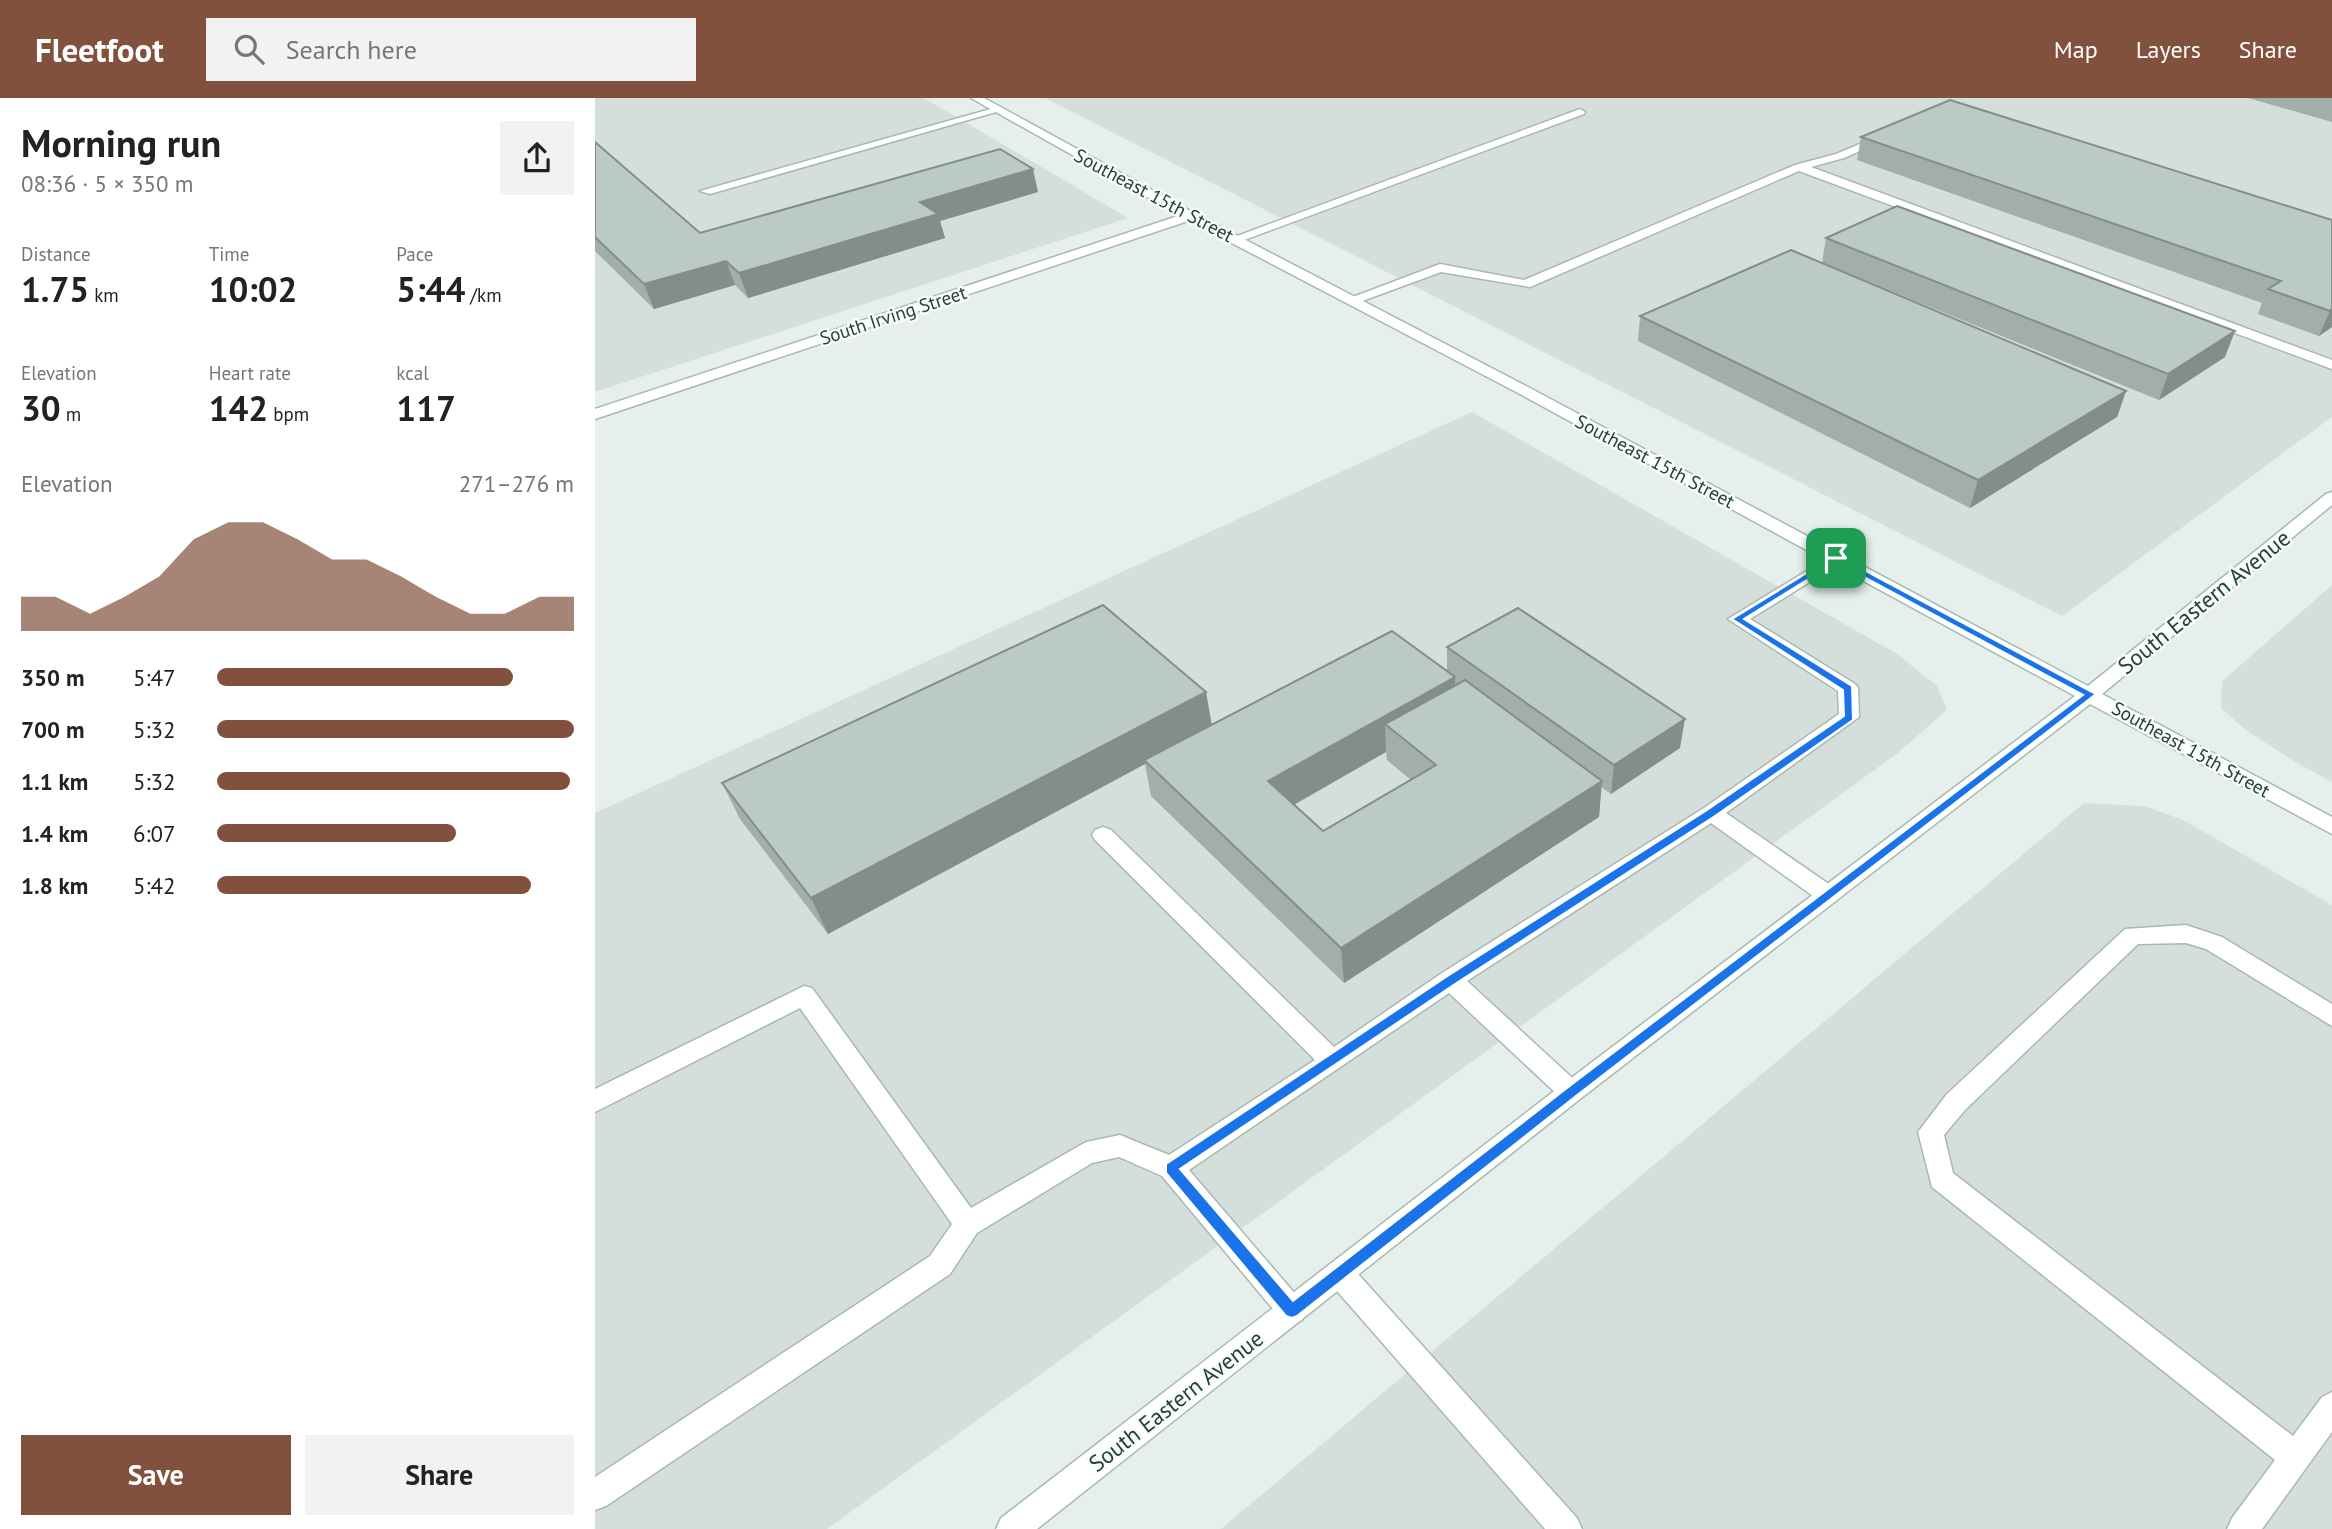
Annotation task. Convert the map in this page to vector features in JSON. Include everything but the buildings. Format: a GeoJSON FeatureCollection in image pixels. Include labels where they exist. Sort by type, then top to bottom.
{"type":"FeatureCollection","features":[{"type":"Feature","properties":{"kind":"main road","name":"Southeast 15th Street"},"geometry":{"type":"LineString","coordinates":[[976,98],[1190,216],[1836,558],[2332,826]]}},
{"type":"Feature","properties":{"kind":"main road"},"geometry":{"type":"LineString","coordinates":[[706,191],[998,110]]}},
{"type":"Feature","properties":{"kind":"main road"},"geometry":{"type":"LineString","coordinates":[[1235,239],[1580,112]]}},
{"type":"Feature","properties":{"kind":"main road"},"geometry":{"type":"LineString","coordinates":[[1352,300],[1440,268],[1525,284],[1799,167],[1840,156],[1891,134]]}},
{"type":"Feature","properties":{"kind":"main road"},"geometry":{"type":"LineString","coordinates":[[1799,167],[2332,365]]}},
{"type":"Feature","properties":{"kind":"main road","name":"South Irving Street"},"geometry":{"type":"LineString","coordinates":[[595,414],[1190,216]]}},
{"type":"Feature","properties":{"kind":"main road","name":"South Eastern Avenue"},"geometry":{"type":"LineString","coordinates":[[1012,1529],[1571,1092],[2090,694],[2332,497]]}},
{"type":"Feature","properties":{"kind":"main road"},"geometry":{"type":"LineString","coordinates":[[1171,1168],[1450,981],[1711,813],[1849,717],[1848,688],[1737,619],[1836,558]]}},
{"type":"Feature","properties":{"kind":"main road"},"geometry":{"type":"LineString","coordinates":[[1711,813],[1828,895]]}},
{"type":"Feature","properties":{"kind":"main road"},"geometry":{"type":"LineString","coordinates":[[1103,835],[1332,1062]]}},
{"type":"Feature","properties":{"kind":"main road"},"geometry":{"type":"LineString","coordinates":[[2296,1457],[1941,1179],[1931,1132],[1956,1102],[2133,935],[2186,934],[2214,943],[2332,1016]]}},
{"type":"Feature","properties":{"kind":"main road"},"geometry":{"type":"LineString","coordinates":[[1450,981],[1571,1092]]}},
{"type":"Feature","properties":{"kind":"main road"},"geometry":{"type":"LineString","coordinates":[[595,1101],[804,995],[967,1224]]}},
{"type":"Feature","properties":{"kind":"main road"},"geometry":{"type":"LineString","coordinates":[[595,1495],[940,1265],[967,1224],[1086,1153],[1120,1146],[1171,1168],[1292,1311]]}},
{"type":"Feature","properties":{"kind":"main road"},"geometry":{"type":"LineString","coordinates":[[1340,1274],[1566,1529]]}},
{"type":"Feature","properties":{"kind":"main road"},"geometry":{"type":"LineString","coordinates":[[2243,1529],[2332,1407]]}},
{"type":"Feature","properties":{"kind":"shaded area"},"geometry":{"type":"Polygon","coordinates":[[[595,98],[924,98],[1128,218],[595,392],[595,98]]]}},
{"type":"Feature","properties":{"kind":"shaded area"},"geometry":{"type":"Polygon","coordinates":[[[1045,98],[2332,98],[2332,417],[2062,616],[1045,98]]]}},
{"type":"Feature","properties":{"kind":"shaded area"},"geometry":{"type":"Polygon","coordinates":[[[1472,412],[1897,654],[1937,686],[1947,710],[1898,753],[827,1529],[595,1529],[595,813],[1472,412]]]}},
{"type":"Feature","properties":{"kind":"shaded area"},"geometry":{"type":"Polygon","coordinates":[[[2332,585],[2332,782],[2247,731],[2221,708],[2222,681],[2332,585]]]}},
{"type":"Feature","properties":{"kind":"shaded area"},"geometry":{"type":"Polygon","coordinates":[[[2084,803],[2145,806],[2183,820],[2332,905],[2332,1529],[1221,1529],[2084,803]]]}},
{"type":"Feature","properties":{"kind":"route"},"geometry":{"type":"LineString","coordinates":[[1836,558],[2090,694],[1571,1092],[1292,1311],[1171,1168],[1450,981],[1711,813],[1849,717],[1848,688],[1737,619],[1836,558]]}}]}
